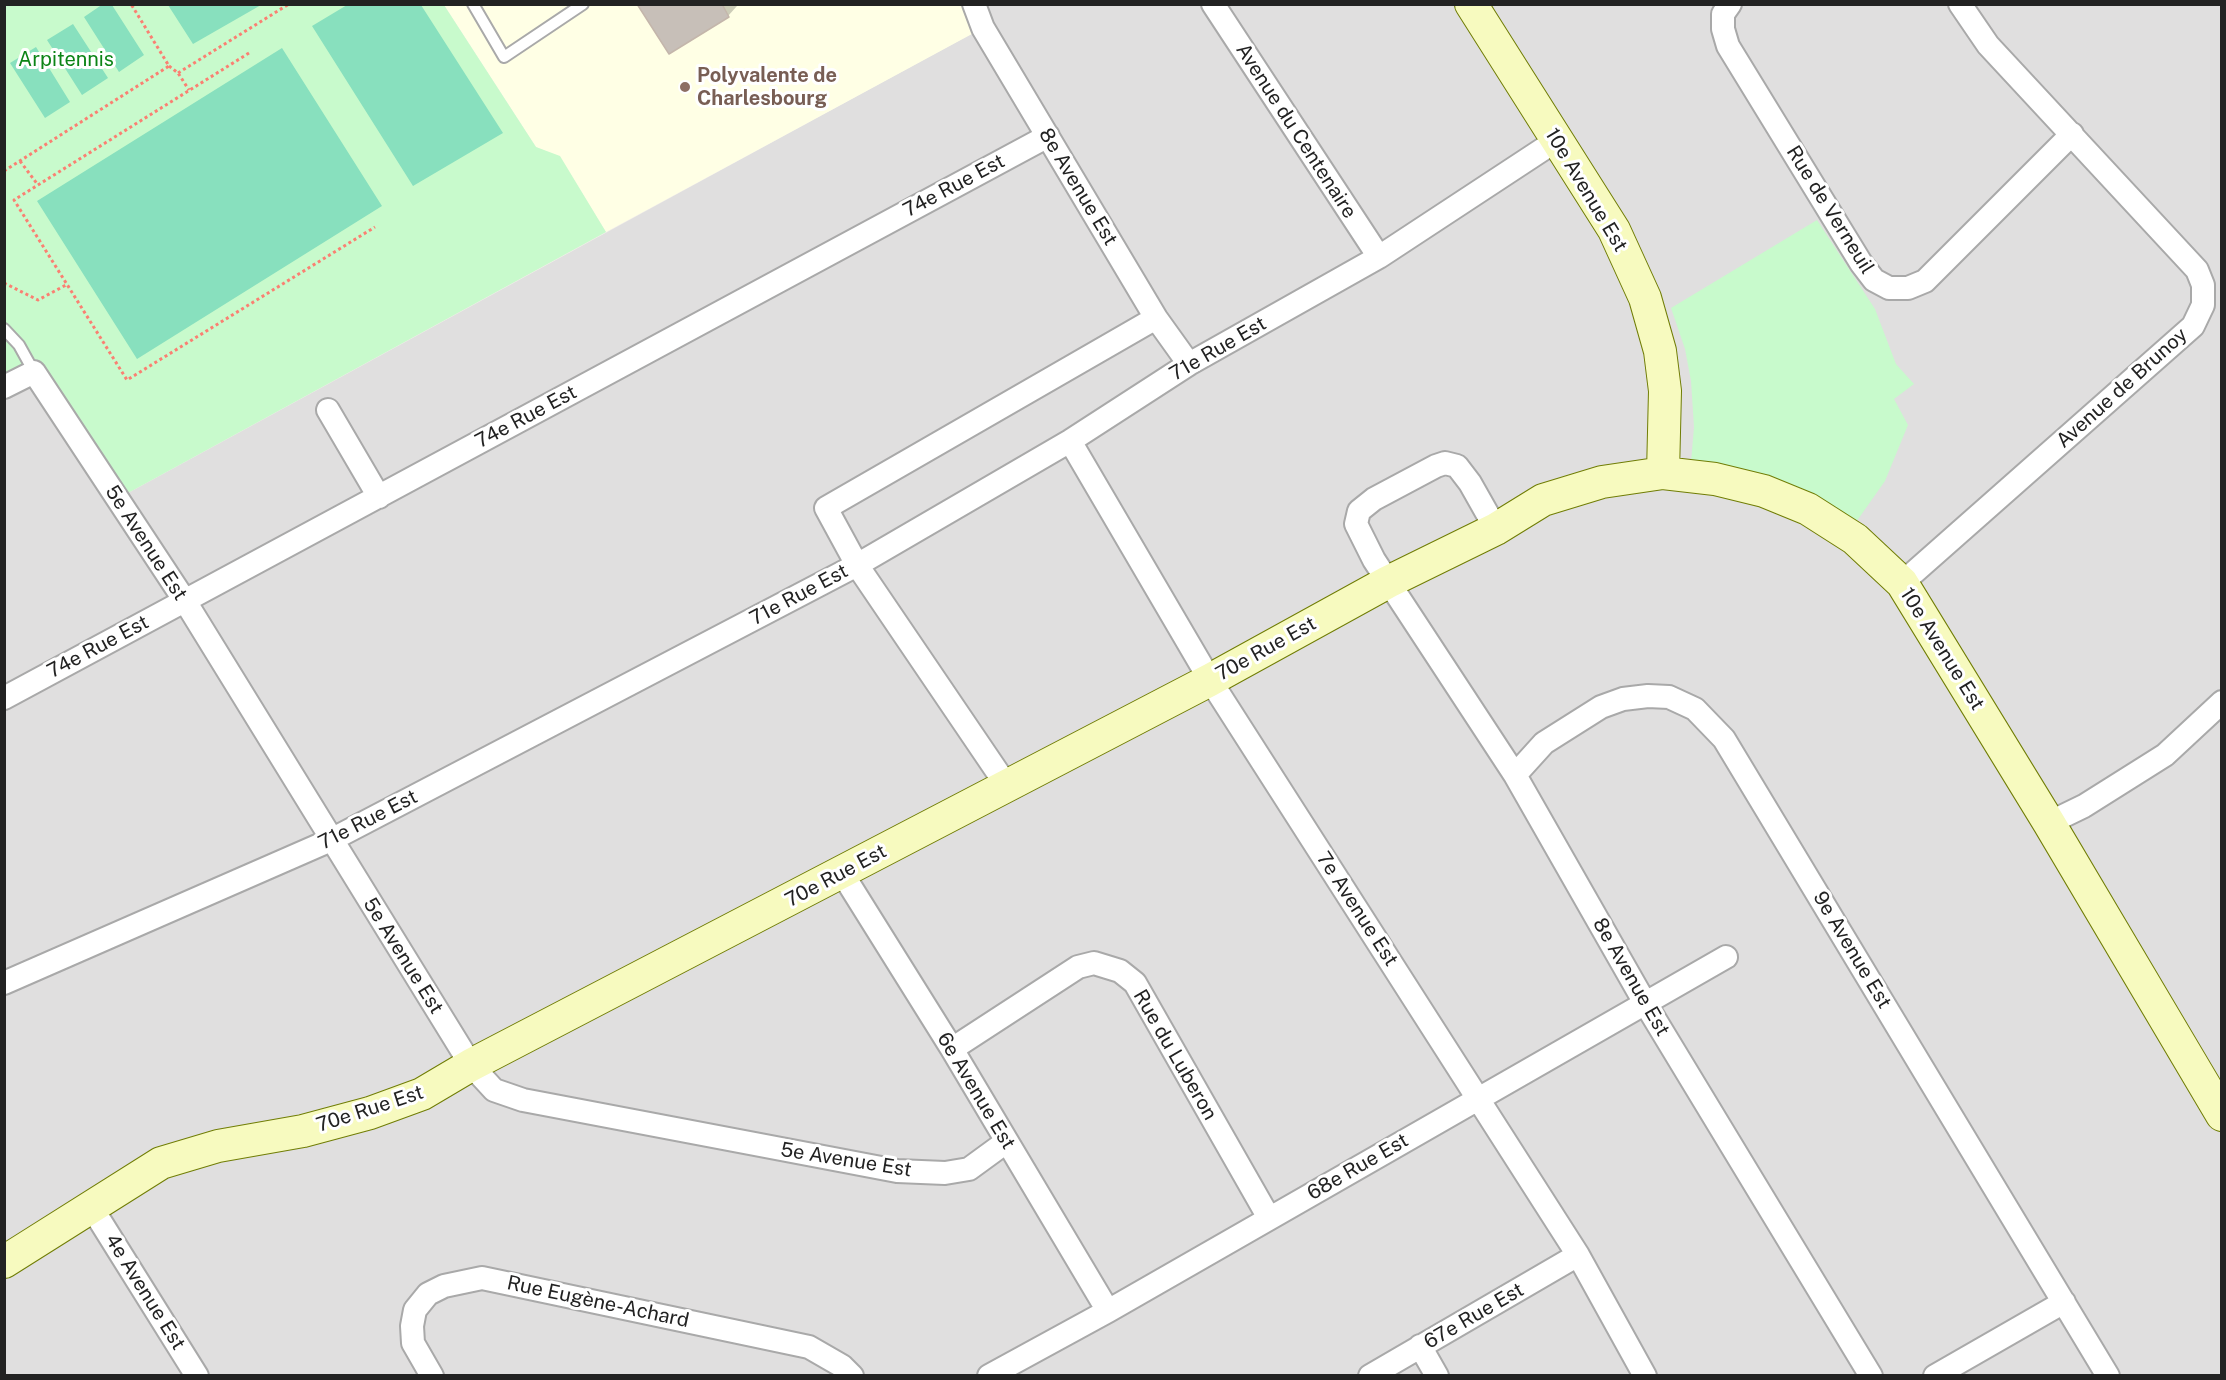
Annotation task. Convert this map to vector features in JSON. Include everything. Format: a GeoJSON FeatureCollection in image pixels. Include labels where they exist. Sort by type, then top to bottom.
{"type":"FeatureCollection","features":[{"type":"Feature","properties":{"kind":"street","name":"8e Avenue Est"},"geometry":{"type":"LineString","coordinates":[[974,4],[983,28],[1156,318],[1189,364]]}},
{"type":"Feature","properties":{"kind":"street","name":"Avenue du Centenaire"},"geometry":{"type":"LineString","coordinates":[[1214,4],[1379,257]]}},
{"type":"Feature","properties":{"kind":"street","name":"10e Avenue Est"},"geometry":{"type":"LineString","coordinates":[[1471,4],[1614,230],[1645,298],[1660,351],[1665,391],[1663,473],[1734,483],[1764,491],[1808,509],[1855,539],[1902,583],[2222,1115]]}},
{"type":"Feature","properties":{"kind":"street","name":"Rue de Verneuil"},"geometry":{"type":"LineString","coordinates":[[1730,4],[1723,14],[1723,29],[1728,46],[1861,263],[1874,280],[1889,288],[1908,288],[1925,281],[2072,134]]}},
{"type":"Feature","properties":{"kind":"street","name":"Avenue de Brunoy"},"geometry":{"type":"LineString","coordinates":[[1902,583],[2193,326],[2203,305],[2203,285],[2197,270],[1988,45],[1960,4]]}},
{"type":"Feature","properties":{"kind":"street","name":"74e Rue Est"},"geometry":{"type":"LineString","coordinates":[[4,698],[1048,136]]}},
{"type":"Feature","properties":{"kind":"street","name":"71e Rue Est"},"geometry":{"type":"LineString","coordinates":[[4,983],[331,840],[857,565],[1070,441],[1189,364],[1379,257],[1557,140]]}},
{"type":"Feature","properties":{"kind":"street"},"geometry":{"type":"LineString","coordinates":[[1008,786],[857,565],[826,508],[1156,318]]}},
{"type":"Feature","properties":{"kind":"street"},"geometry":{"type":"LineString","coordinates":[[4,387],[34,372]]}},
{"type":"Feature","properties":{"kind":"street","name":"5e Avenue Est"},"geometry":{"type":"LineString","coordinates":[[34,372],[185,601],[471,1065],[495,1090],[523,1100],[897,1171],[945,1173],[969,1169],[1006,1142]]}},
{"type":"Feature","properties":{"kind":"street"},"geometry":{"type":"LineString","coordinates":[[328,410],[380,497]]}},
{"type":"Feature","properties":{"kind":"street","name":"7e Avenue Est"},"geometry":{"type":"LineString","coordinates":[[1070,441],[1210,680],[1578,1255],[1645,1376]]}},
{"type":"Feature","properties":{"kind":"street","name":"8e Avenue Est"},"geometry":{"type":"LineString","coordinates":[[1496,529],[1470,483],[1457,466],[1445,463],[1374,499],[1359,511],[1356,524],[1362,540],[1388,582],[1515,775],[1645,1003],[1871,1376]]}},
{"type":"Feature","properties":{"kind":"street","name":"70e Rue Est"},"geometry":{"type":"LineString","coordinates":[[4,1262],[162,1163],[218,1146],[303,1131],[370,1113],[422,1095],[471,1065],[1210,680],[1388,582],[1496,529],[1543,500],[1602,482],[1663,473]]}},
{"type":"Feature","properties":{"kind":"street","name":"9e Avenue Est"},"geometry":{"type":"LineString","coordinates":[[1515,775],[1544,742],[1601,707],[1623,699],[1648,696],[1670,697],[1695,709],[1724,739],[2108,1376]]}},
{"type":"Feature","properties":{"kind":"street"},"geometry":{"type":"LineString","coordinates":[[2049,824],[2084,806],[2165,755],[2220,706]]}},
{"type":"Feature","properties":{"kind":"street","name":"6e Avenue Est"},"geometry":{"type":"LineString","coordinates":[[842,873],[952,1049],[1108,1311]]}},
{"type":"Feature","properties":{"kind":"street","name":"68e Rue Est"},"geometry":{"type":"LineString","coordinates":[[1003,1372],[1726,957]]}},
{"type":"Feature","properties":{"kind":"street","name":"Rue du Luberon"},"geometry":{"type":"LineString","coordinates":[[952,1049],[1078,968],[1094,963],[1120,970],[1135,983],[1269,1218]]}},
{"type":"Feature","properties":{"kind":"street","name":"4e Avenue Est"},"geometry":{"type":"LineString","coordinates":[[92,1208],[197,1376]]}},
{"type":"Feature","properties":{"kind":"street","name":"67e Rue Est"},"geometry":{"type":"LineString","coordinates":[[1370,1376],[1578,1255]]}},
{"type":"Feature","properties":{"kind":"street","name":"Rue Eugène-Achard"},"geometry":{"type":"LineString","coordinates":[[432,1376],[413,1343],[412,1326],[415,1310],[428,1294],[444,1286],[482,1278],[809,1347],[842,1366],[852,1376]]}},
{"type":"Feature","properties":{"kind":"street"},"geometry":{"type":"LineString","coordinates":[[1935,1376],[2064,1302]]}},
{"type":"Feature","properties":{"kind":"street"},"geometry":{"type":"LineString","coordinates":[[1420,1346],[1437,1376]]}},
{"type":"Feature","properties":{"kind":"lane"},"geometry":{"type":"LineString","coordinates":[[473,4],[504,57],[583,4]]}},
{"type":"Feature","properties":{"kind":"lane"},"geometry":{"type":"LineString","coordinates":[[4,329],[19,345],[34,372]]}},
{"type":"Feature","properties":{"kind":"path"},"geometry":{"type":"LineString","coordinates":[[131,4],[169,66],[178,73],[189,90]]}},
{"type":"Feature","properties":{"kind":"path"},"geometry":{"type":"LineString","coordinates":[[178,73],[289,4]]}},
{"type":"Feature","properties":{"kind":"path"},"geometry":{"type":"LineString","coordinates":[[249,53],[14,200],[127,380],[375,227]]}},
{"type":"Feature","properties":{"kind":"path"},"geometry":{"type":"LineString","coordinates":[[4,171],[169,66]]}},
{"type":"Feature","properties":{"kind":"path"},"geometry":{"type":"LineString","coordinates":[[20,161],[38,185]]}},
{"type":"Feature","properties":{"kind":"path"},"geometry":{"type":"LineString","coordinates":[[4,283],[38,300],[67,284]]}},
{"type":"Feature","properties":{"kind":"shaded area","name":"Polyvalente de Charlesbourg"},"geometry":{"type":"Polygon","coordinates":[[[974,4],[983,28],[606,232],[560,157],[536,147],[444,5],[974,4]]]}},
{"type":"Feature","properties":{"kind":"shaded area"},"geometry":{"type":"Polygon","coordinates":[[[974,5],[2221,5],[2221,1375],[5,1376],[5,387],[34,372],[117,499],[982,28],[974,5]]]}},
{"type":"Feature","properties":{"kind":"green space"},"geometry":{"type":"Polygon","coordinates":[[[103,4],[112,5],[144,55],[119,72],[84,17],[103,4]]]}},
{"type":"Feature","properties":{"kind":"green space","name":"Arpitennis"},"geometry":{"type":"Polygon","coordinates":[[[5,5],[444,5],[536,147],[560,156],[606,232],[117,499],[34,372],[5,387],[5,5]]]}},
{"type":"Feature","properties":{"kind":"green space"},"geometry":{"type":"Polygon","coordinates":[[[168,5],[261,5],[193,44],[168,5]]]}},
{"type":"Feature","properties":{"kind":"green space"},"geometry":{"type":"Polygon","coordinates":[[[347,5],[421,5],[503,133],[413,186],[312,26],[347,5]]]}},
{"type":"Feature","properties":{"kind":"green space","name":"Arpitennis"},"geometry":{"type":"Polygon","coordinates":[[[73,24],[108,78],[82,95],[47,40],[73,24]]]}},
{"type":"Feature","properties":{"kind":"green space"},"geometry":{"type":"Polygon","coordinates":[[[36,47],[70,102],[45,118],[10,63],[36,47]]]}},
{"type":"Feature","properties":{"kind":"green space"},"geometry":{"type":"Polygon","coordinates":[[[282,48],[382,206],[137,359],[37,201],[282,48]]]}},
{"type":"Feature","properties":{"kind":"green space"},"geometry":{"type":"Polygon","coordinates":[[[1817,220],[1875,309],[1896,364],[1914,384],[1894,399],[1908,425],[1885,481],[1854,525],[1691,462],[1694,427],[1691,381],[1685,349],[1671,308],[1817,220]]]}},
{"type":"Feature","properties":{"kind":"building"},"geometry":{"type":"Polygon","coordinates":[[[637,4],[722,4],[729,17],[669,54],[637,4]]]}},
{"type":"Feature","properties":{"kind":"place","name":"Polyvalente de Charlesbourg"},"geometry":{"type":"Point","coordinates":[685,87]}}]}
